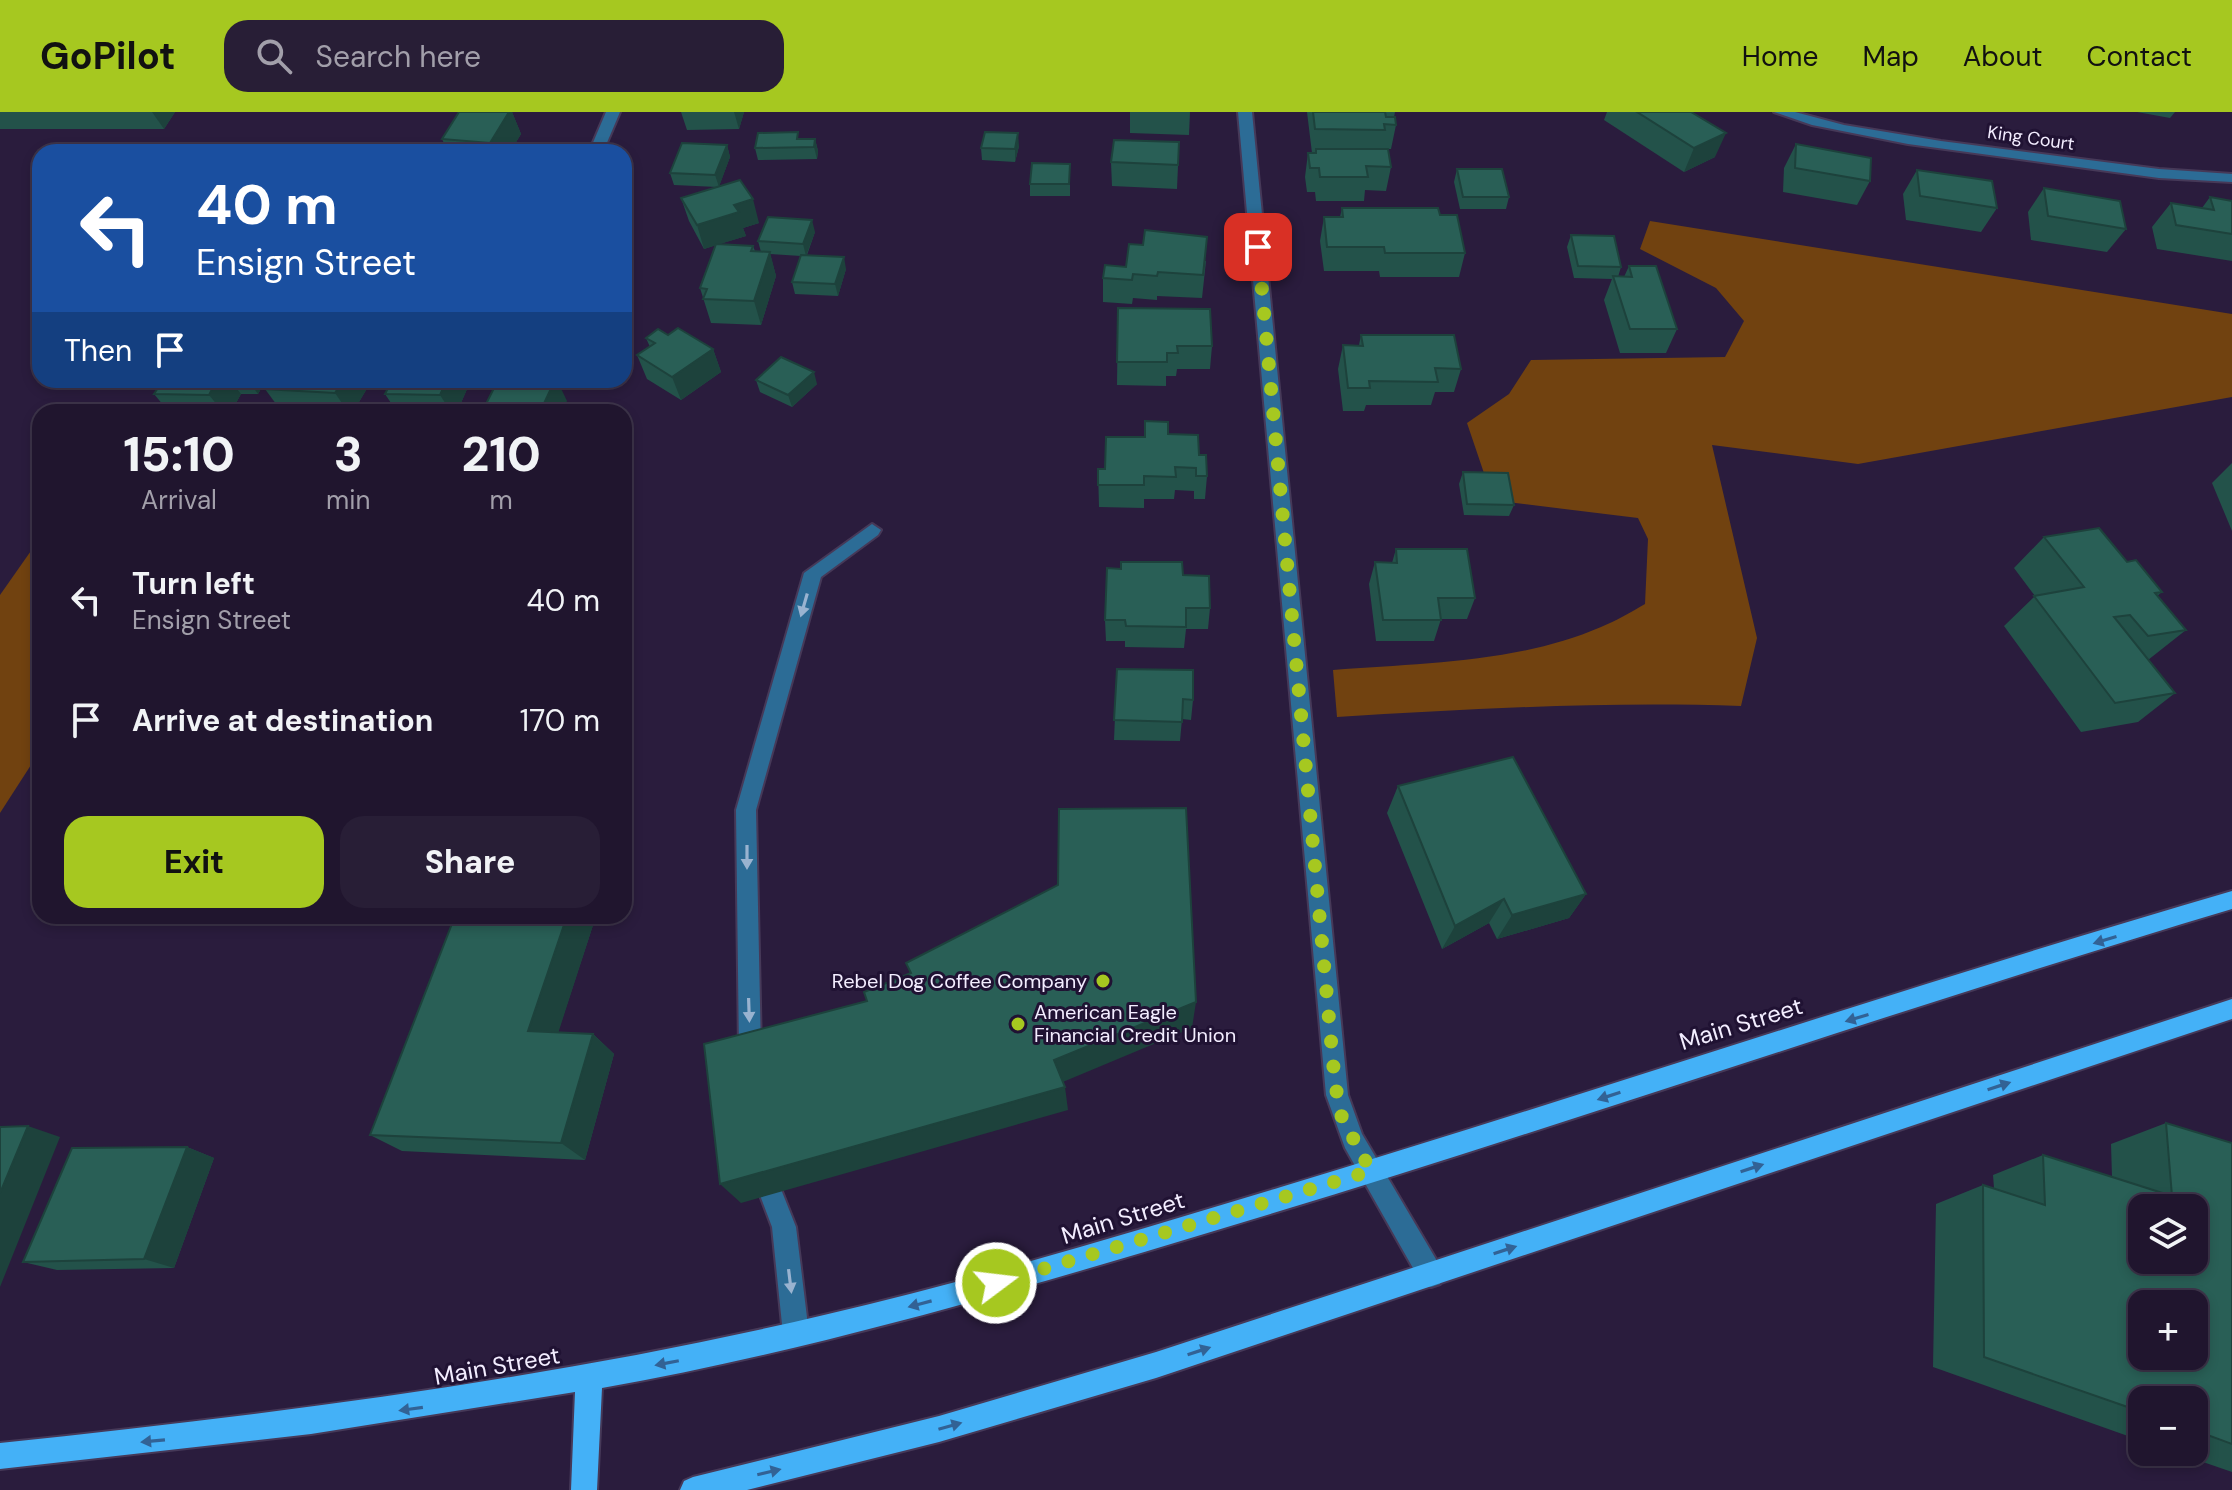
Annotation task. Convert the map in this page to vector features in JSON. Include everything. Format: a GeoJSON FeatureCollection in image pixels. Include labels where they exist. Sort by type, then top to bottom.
{"type":"FeatureCollection","features":[{"type":"Feature","properties":{"kind":"main road","name":"Main Street"},"geometry":{"type":"LineString","coordinates":[[0,1456],[275,1427],[462,1401],[589,1379],[796,1334],[1056,1267],[2232,900]]}},
{"type":"Feature","properties":{"kind":"main road"},"geometry":{"type":"LineString","coordinates":[[693,1490],[875,1447],[1042,1400],[1431,1275],[2232,1009]]}},
{"type":"Feature","properties":{"kind":"main road"},"geometry":{"type":"LineString","coordinates":[[584,1490],[589,1379]]}},
{"type":"Feature","properties":{"kind":"street"},"geometry":{"type":"LineString","coordinates":[[599,144],[613,112]]}},
{"type":"Feature","properties":{"kind":"street"},"geometry":{"type":"LineString","coordinates":[[1245,112],[1335,1084],[1342,1118],[1431,1275]]}},
{"type":"Feature","properties":{"kind":"street","name":"King Court"},"geometry":{"type":"LineString","coordinates":[[1781,112],[1823,125],[1881,136],[2141,170],[2232,178]]}},
{"type":"Feature","properties":{"kind":"street"},"geometry":{"type":"LineString","coordinates":[[750,1052],[746,810],[813,573],[872,530]]}},
{"type":"Feature","properties":{"kind":"street"},"geometry":{"type":"LineString","coordinates":[[767,1182],[784,1227],[796,1334]]}},
{"type":"Feature","properties":{"kind":"shaded area"},"geometry":{"type":"Polygon","coordinates":[[[1650,221],[2232,314],[2232,397],[1858,464],[1712,445],[1757,638],[1741,706],[1589,705],[1337,717],[1333,670],[1503,655],[1569,639],[1601,627],[1645,604],[1648,539],[1638,518],[1507,502],[1488,485],[1467,423],[1509,394],[1531,360],[1725,357],[1744,321],[1716,288],[1640,249],[1650,221]]]}},
{"type":"Feature","properties":{"kind":"shaded area"},"geometry":{"type":"Polygon","coordinates":[[[32,549],[32,763],[0,813],[0,595],[32,549]]]}},
{"type":"Feature","properties":{"kind":"building"},"geometry":{"type":"Polygon","coordinates":[[[459,112],[509,112],[490,143],[442,139],[459,112]]]}},
{"type":"Feature","properties":{"kind":"building"},"geometry":{"type":"Polygon","coordinates":[[[1313,112],[1385,112],[1386,117],[1395,117],[1396,125],[1384,124],[1385,130],[1315,129],[1313,112]]]}},
{"type":"Feature","properties":{"kind":"building"},"geometry":{"type":"Polygon","coordinates":[[[1637,112],[1691,112],[1726,133],[1694,148],[1637,112]]]}},
{"type":"Feature","properties":{"kind":"building"},"geometry":{"type":"Polygon","coordinates":[[[798,132],[797,139],[815,139],[814,147],[755,148],[758,133],[798,132]]]}},
{"type":"Feature","properties":{"kind":"building"},"geometry":{"type":"Polygon","coordinates":[[[985,132],[1018,133],[1015,149],[981,148],[985,132]]]}},
{"type":"Feature","properties":{"kind":"building"},"geometry":{"type":"Polygon","coordinates":[[[1114,140],[1179,142],[1178,165],[1111,162],[1114,140]]]}},
{"type":"Feature","properties":{"kind":"building"},"geometry":{"type":"Polygon","coordinates":[[[682,143],[727,145],[715,175],[670,173],[682,143]]]}},
{"type":"Feature","properties":{"kind":"building"},"geometry":{"type":"Polygon","coordinates":[[[1796,144],[1871,158],[1870,181],[1795,168],[1796,144]]]}},
{"type":"Feature","properties":{"kind":"building"},"geometry":{"type":"Polygon","coordinates":[[[1316,149],[1388,149],[1391,167],[1366,166],[1368,177],[1320,177],[1319,168],[1310,168],[1308,153],[1316,153],[1316,149]]]}},
{"type":"Feature","properties":{"kind":"building"},"geometry":{"type":"Polygon","coordinates":[[[1032,163],[1070,164],[1069,184],[1030,184],[1032,163]]]}},
{"type":"Feature","properties":{"kind":"building"},"geometry":{"type":"Polygon","coordinates":[[[1457,169],[1502,169],[1509,197],[1463,197],[1457,169]]]}},
{"type":"Feature","properties":{"kind":"building"},"geometry":{"type":"Polygon","coordinates":[[[1917,170],[1992,181],[1997,208],[1920,196],[1917,170]]]}},
{"type":"Feature","properties":{"kind":"building"},"geometry":{"type":"Polygon","coordinates":[[[740,180],[753,199],[734,205],[739,212],[697,225],[681,198],[740,180]]]}},
{"type":"Feature","properties":{"kind":"building"},"geometry":{"type":"Polygon","coordinates":[[[2044,188],[2120,201],[2126,229],[2048,216],[2044,188]]]}},
{"type":"Feature","properties":{"kind":"building"},"geometry":{"type":"Polygon","coordinates":[[[2210,197],[2232,201],[2232,234],[2176,225],[2171,203],[2214,210],[2210,197]]]}},
{"type":"Feature","properties":{"kind":"building"},"geometry":{"type":"Polygon","coordinates":[[[1342,208],[1438,208],[1440,215],[1457,215],[1465,253],[1385,253],[1384,247],[1327,247],[1324,217],[1343,217],[1342,208]]]}},
{"type":"Feature","properties":{"kind":"building"},"geometry":{"type":"Polygon","coordinates":[[[768,217],[812,220],[803,244],[758,241],[768,217]]]}},
{"type":"Feature","properties":{"kind":"building"},"geometry":{"type":"Polygon","coordinates":[[[1145,230],[1207,237],[1203,275],[1158,272],[1157,276],[1133,274],[1132,280],[1103,278],[1105,265],[1126,267],[1129,244],[1143,245],[1145,230]]]}},
{"type":"Feature","properties":{"kind":"building"},"geometry":{"type":"Polygon","coordinates":[[[1571,235],[1614,236],[1621,267],[1578,266],[1571,235]]]}},
{"type":"Feature","properties":{"kind":"building"},"geometry":{"type":"Polygon","coordinates":[[[716,244],[753,246],[751,251],[770,252],[754,301],[703,299],[707,289],[700,288],[716,244]]]}},
{"type":"Feature","properties":{"kind":"building"},"geometry":{"type":"Polygon","coordinates":[[[801,255],[844,257],[835,284],[792,282],[801,255]]]}},
{"type":"Feature","properties":{"kind":"building"},"geometry":{"type":"Polygon","coordinates":[[[1629,266],[1656,266],[1677,329],[1630,329],[1613,276],[1632,277],[1629,266]]]}},
{"type":"Feature","properties":{"kind":"building"},"geometry":{"type":"Polygon","coordinates":[[[1118,308],[1210,309],[1212,346],[1177,346],[1178,353],[1167,353],[1167,362],[1117,362],[1118,308]]]}},
{"type":"Feature","properties":{"kind":"building"},"geometry":{"type":"Polygon","coordinates":[[[678,328],[713,349],[672,377],[637,355],[655,343],[646,338],[658,329],[668,335],[678,328]]]}},
{"type":"Feature","properties":{"kind":"building"},"geometry":{"type":"Polygon","coordinates":[[[1361,335],[1454,335],[1461,369],[1435,368],[1438,382],[1369,381],[1370,388],[1348,388],[1343,345],[1363,346],[1361,335]]]}},
{"type":"Feature","properties":{"kind":"building"},"geometry":{"type":"Polygon","coordinates":[[[781,357],[814,372],[788,395],[756,380],[781,357]]]}},
{"type":"Feature","properties":{"kind":"building"},"geometry":{"type":"Polygon","coordinates":[[[158,388],[213,388],[209,395],[154,394],[158,388]]]}},
{"type":"Feature","properties":{"kind":"building"},"geometry":{"type":"Polygon","coordinates":[[[266,388],[338,388],[335,393],[266,388]]]}},
{"type":"Feature","properties":{"kind":"building"},"geometry":{"type":"Polygon","coordinates":[[[388,388],[443,388],[440,395],[385,394],[388,388]]]}},
{"type":"Feature","properties":{"kind":"building"},"geometry":{"type":"Polygon","coordinates":[[[494,388],[551,388],[544,404],[486,404],[494,388]]]}},
{"type":"Feature","properties":{"kind":"building"},"geometry":{"type":"Polygon","coordinates":[[[1145,421],[1168,422],[1168,434],[1198,435],[1199,455],[1206,455],[1207,476],[1196,476],[1196,468],[1175,467],[1176,477],[1144,476],[1144,485],[1098,485],[1098,469],[1105,469],[1106,437],[1145,437],[1145,421]]]}},
{"type":"Feature","properties":{"kind":"building"},"geometry":{"type":"Polygon","coordinates":[[[1463,472],[1508,473],[1514,505],[1467,504],[1463,472]]]}},
{"type":"Feature","properties":{"kind":"building"},"geometry":{"type":"Polygon","coordinates":[[[2099,528],[2127,562],[2136,560],[2162,592],[2155,593],[2186,630],[2148,636],[2130,615],[2114,617],[2175,693],[2115,703],[2034,596],[2084,587],[2044,537],[2099,528]]]}},
{"type":"Feature","properties":{"kind":"building"},"geometry":{"type":"Polygon","coordinates":[[[1396,549],[1467,549],[1475,598],[1438,598],[1441,620],[1383,620],[1375,562],[1397,563],[1396,549]]]}},
{"type":"Feature","properties":{"kind":"building"},"geometry":{"type":"Polygon","coordinates":[[[1121,562],[1182,562],[1183,575],[1209,576],[1210,608],[1186,608],[1186,627],[1126,626],[1125,620],[1105,620],[1107,568],[1121,569],[1121,562]]]}},
{"type":"Feature","properties":{"kind":"building"},"geometry":{"type":"Polygon","coordinates":[[[1117,669],[1193,670],[1193,700],[1183,699],[1182,722],[1114,720],[1117,669]]]}},
{"type":"Feature","properties":{"kind":"building"},"geometry":{"type":"Polygon","coordinates":[[[1513,757],[1586,894],[1512,915],[1504,899],[1455,926],[1398,786],[1513,757]]]}},
{"type":"Feature","properties":{"kind":"building"},"geometry":{"type":"Polygon","coordinates":[[[1186,808],[1196,1002],[1054,1060],[1065,1087],[720,1184],[704,1044],[867,1001],[864,992],[911,973],[906,963],[1058,885],[1059,809],[1186,808]]]}},
{"type":"Feature","properties":{"kind":"building"},"geometry":{"type":"Polygon","coordinates":[[[452,924],[564,924],[528,1031],[593,1034],[561,1143],[370,1135],[452,924]]]}},
{"type":"Feature","properties":{"kind":"building"},"geometry":{"type":"Polygon","coordinates":[[[2166,1123],[2232,1143],[2232,1444],[2208,1435],[2208,1386],[2128,1386],[2128,1407],[1984,1357],[1983,1185],[2045,1205],[2043,1155],[2166,1194],[2128,1194],[2128,1274],[2208,1274],[2208,1194],[2172,1194],[2166,1123]]]}},
{"type":"Feature","properties":{"kind":"building"},"geometry":{"type":"Polygon","coordinates":[[[28,1126],[0,1193],[0,1127],[28,1126]]]}},
{"type":"Feature","properties":{"kind":"building"},"geometry":{"type":"Polygon","coordinates":[[[187,1147],[144,1259],[23,1262],[72,1148],[187,1147]]]}},
{"type":"Feature","properties":{"kind":"place","name":"Rebel Dog Coffee Company"},"geometry":{"type":"Point","coordinates":[1103,981]}},
{"type":"Feature","properties":{"kind":"place","name":"American Eagle Financial Credit Union"},"geometry":{"type":"Point","coordinates":[1018,1024]}},
{"type":"Feature","properties":{"kind":"route"},"geometry":{"type":"LineString","coordinates":[[996,1283],[1371,1171],[1342,1118],[1335,1084],[1258,247]]}}]}
